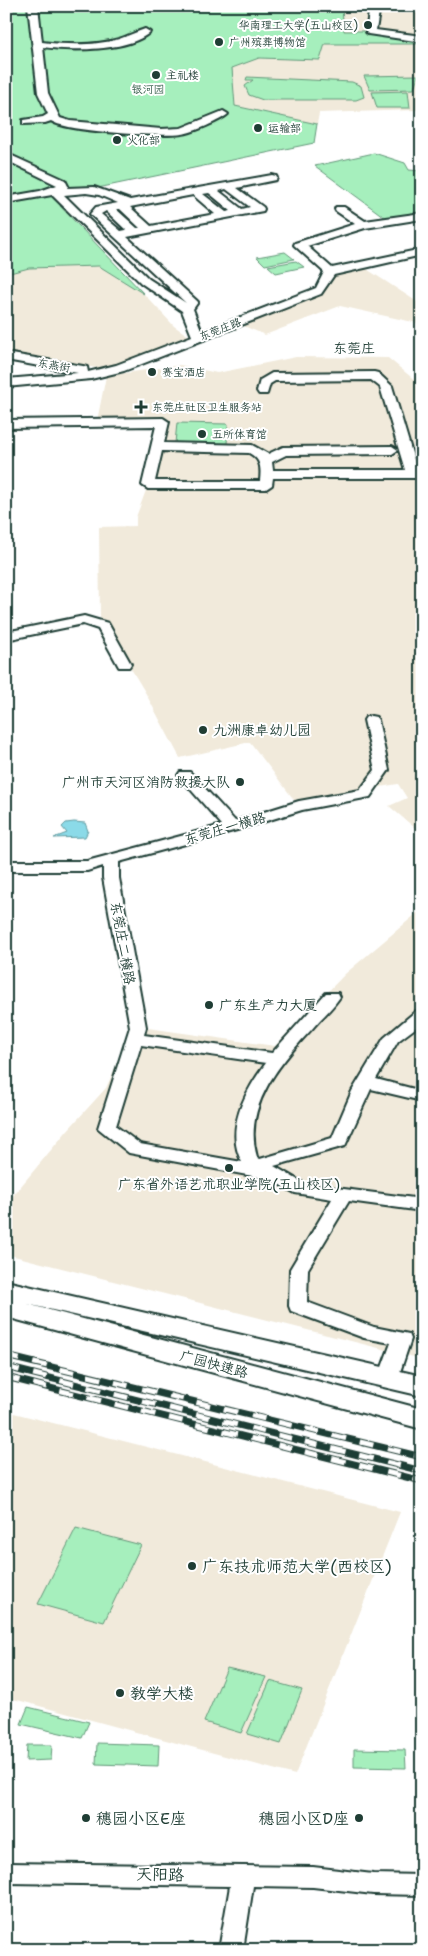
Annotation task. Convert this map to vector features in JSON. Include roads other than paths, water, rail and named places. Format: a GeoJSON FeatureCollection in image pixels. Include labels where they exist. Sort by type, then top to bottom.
{"type":"FeatureCollection","features":[{"type":"Feature","properties":{"kind":"highway"},"geometry":{"type":"LineString","coordinates":[[6,1278],[76,1316]]}},
{"type":"Feature","properties":{"kind":"highway","name":"广园快速路"},"geometry":{"type":"LineString","coordinates":[[6,1290],[76,1316],[422,1419]]}},
{"type":"Feature","properties":{"kind":"highway","name":"广园快速路"},"geometry":{"type":"LineString","coordinates":[[6,1308],[76,1316],[422,1386]]}},
{"type":"Feature","properties":{"kind":"highway"},"geometry":{"type":"LineString","coordinates":[[6,1317],[76,1316]]}},
{"type":"Feature","properties":{"kind":"street"},"geometry":{"type":"LineString","coordinates":[[33,6],[39,44],[43,93],[56,120],[69,124],[161,132],[183,131],[223,114]]}},
{"type":"Feature","properties":{"kind":"street"},"geometry":{"type":"LineString","coordinates":[[374,6],[371,32],[422,39]]}},
{"type":"Feature","properties":{"kind":"street"},"geometry":{"type":"LineString","coordinates":[[39,44],[57,48],[78,48],[128,40],[145,32]]}},
{"type":"Feature","properties":{"kind":"street"},"geometry":{"type":"LineString","coordinates":[[28,122],[45,120],[54,115]]}},
{"type":"Feature","properties":{"kind":"street"},"geometry":{"type":"LineString","coordinates":[[6,156],[62,182],[63,186],[37,195],[6,200]]}},
{"type":"Feature","properties":{"kind":"street"},"geometry":{"type":"LineString","coordinates":[[188,309],[192,302],[95,214],[100,210],[109,208],[272,178]]}},
{"type":"Feature","properties":{"kind":"street"},"geometry":{"type":"LineString","coordinates":[[119,235],[259,209],[228,186]]}},
{"type":"Feature","properties":{"kind":"street"},"geometry":{"type":"LineString","coordinates":[[149,230],[126,205],[106,192],[73,188],[57,194],[145,280],[188,309],[198,338]]}},
{"type":"Feature","properties":{"kind":"street"},"geometry":{"type":"LineString","coordinates":[[211,189],[240,213]]}},
{"type":"Feature","properties":{"kind":"street"},"geometry":{"type":"LineString","coordinates":[[196,192],[224,216]]}},
{"type":"Feature","properties":{"kind":"street"},"geometry":{"type":"LineString","coordinates":[[109,208],[134,232]]}},
{"type":"Feature","properties":{"kind":"street"},"geometry":{"type":"LineString","coordinates":[[340,209],[363,225]]}},
{"type":"Feature","properties":{"kind":"street"},"geometry":{"type":"LineString","coordinates":[[422,216],[363,225],[299,245],[330,272],[422,252]]}},
{"type":"Feature","properties":{"kind":"street","name":"东莞庄路"},"geometry":{"type":"LineString","coordinates":[[6,383],[102,373],[129,365],[317,292],[321,290],[326,275],[330,272]]}},
{"type":"Feature","properties":{"kind":"street","name":"东燕街"},"geometry":{"type":"LineString","coordinates":[[6,356],[102,373]]}},
{"type":"Feature","properties":{"kind":"street"},"geometry":{"type":"LineString","coordinates":[[262,391],[264,383],[272,377],[374,376],[386,386],[417,474],[266,474]]}},
{"type":"Feature","properties":{"kind":"street"},"geometry":{"type":"LineString","coordinates":[[6,424],[164,422],[156,447],[148,484],[266,485],[267,460],[262,454],[252,449],[156,447]]}},
{"type":"Feature","properties":{"kind":"street"},"geometry":{"type":"LineString","coordinates":[[267,460],[283,451],[392,450]]}},
{"type":"Feature","properties":{"kind":"street"},"geometry":{"type":"LineString","coordinates":[[6,636],[84,620],[103,626],[124,664]]}},
{"type":"Feature","properties":{"kind":"street","name":"东莞庄一横路"},"geometry":{"type":"LineString","coordinates":[[6,866],[87,866],[232,827],[299,806],[365,794],[382,770],[370,720]]}},
{"type":"Feature","properties":{"kind":"street"},"geometry":{"type":"LineString","coordinates":[[185,775],[232,827]]}},
{"type":"Feature","properties":{"kind":"street","name":"东莞庄二横路"},"geometry":{"type":"LineString","coordinates":[[111,860],[112,878],[136,1033]]}},
{"type":"Feature","properties":{"kind":"street"},"geometry":{"type":"LineString","coordinates":[[332,997],[276,1058],[248,1106],[243,1135],[249,1160],[302,1189],[422,1205]]}},
{"type":"Feature","properties":{"kind":"street"},"geometry":{"type":"LineString","coordinates":[[258,1165],[339,1142],[366,1082],[392,1038],[422,1015]]}},
{"type":"Feature","properties":{"kind":"street"},"geometry":{"type":"LineString","coordinates":[[274,1174],[135,1149],[107,1128],[136,1033],[276,1058]]}},
{"type":"Feature","properties":{"kind":"street"},"geometry":{"type":"LineString","coordinates":[[366,1082],[422,1096]]}},
{"type":"Feature","properties":{"kind":"street"},"geometry":{"type":"LineString","coordinates":[[344,1194],[299,1269],[298,1306],[371,1333],[402,1339],[388,1378]]}},
{"type":"Feature","properties":{"kind":"street","name":"天阳路"},"geometry":{"type":"LineString","coordinates":[[6,1873],[313,1877],[422,1874]]}},
{"type":"Feature","properties":{"kind":"street"},"geometry":{"type":"LineString","coordinates":[[231,1950],[243,1876]]}},
{"type":"Feature","properties":{"kind":"street","name":"天阳路"},"geometry":{"type":"LineString","coordinates":[[313,1877],[373,1884],[422,1885]]}},
{"type":"Feature","properties":{"kind":"water"},"geometry":{"type":"Polygon","coordinates":[[[66,823],[85,823],[88,831],[85,837],[54,838],[67,833],[62,827],[66,823]]]}},
{"type":"Feature","properties":{"kind":"railway"},"geometry":{"type":"LineString","coordinates":[[6,1356],[422,1457]]}},
{"type":"Feature","properties":{"kind":"railway"},"geometry":{"type":"LineString","coordinates":[[6,1367],[422,1471]]}},
{"type":"Feature","properties":{"kind":"railway"},"geometry":{"type":"LineString","coordinates":[[6,1377],[422,1481]]}},
{"type":"Feature","properties":{"kind":"place","name":"华南理工大学(五山校区)"},"geometry":{"type":"Point","coordinates":[368,25]}},
{"type":"Feature","properties":{"kind":"place","name":"广州殡葬博物馆"},"geometry":{"type":"Point","coordinates":[219,42]}},
{"type":"Feature","properties":{"kind":"place","name":"主礼楼"},"geometry":{"type":"Point","coordinates":[156,75]}},
{"type":"Feature","properties":{"kind":"place","name":"运输部"},"geometry":{"type":"Point","coordinates":[258,128]}},
{"type":"Feature","properties":{"kind":"place","name":"火化部"},"geometry":{"type":"Point","coordinates":[117,140]}},
{"type":"Feature","properties":{"kind":"place","name":"赛宝酒店"},"geometry":{"type":"Point","coordinates":[152,372]}},
{"type":"Feature","properties":{"kind":"place","name":"东莞庄社区卫生服务站"},"geometry":{"type":"Point","coordinates":[141,407]}},
{"type":"Feature","properties":{"kind":"place","name":"五所体育馆"},"geometry":{"type":"Point","coordinates":[202,434]}},
{"type":"Feature","properties":{"kind":"place","name":"九洲康卓幼儿园"},"geometry":{"type":"Point","coordinates":[203,730]}},
{"type":"Feature","properties":{"kind":"place","name":"广州市天河区消防救援大队"},"geometry":{"type":"Point","coordinates":[240,782]}},
{"type":"Feature","properties":{"kind":"place","name":"广东生产力大厦"},"geometry":{"type":"Point","coordinates":[209,1005]}},
{"type":"Feature","properties":{"kind":"place","name":"广东省外语艺术职业学院(五山校区)"},"geometry":{"type":"Point","coordinates":[229,1168]}},
{"type":"Feature","properties":{"kind":"place","name":"广东技术师范大学(西校区)"},"geometry":{"type":"Point","coordinates":[192,1566]}},
{"type":"Feature","properties":{"kind":"place","name":"教学大楼"},"geometry":{"type":"Point","coordinates":[120,1693]}},
{"type":"Feature","properties":{"kind":"place","name":"穗园小区E座"},"geometry":{"type":"Point","coordinates":[86,1818]}},
{"type":"Feature","properties":{"kind":"place","name":"穗园小区D座"},"geometry":{"type":"Point","coordinates":[359,1818]}},
{"type":"Feature","properties":{"kind":"district","name":"东莞庄"},"geometry":{"type":"Point","coordinates":[354,348]}},
{"type":"Feature","properties":{"kind":"park label","name":"银河园"},"geometry":{"type":"Point","coordinates":[148,89]}}]}
